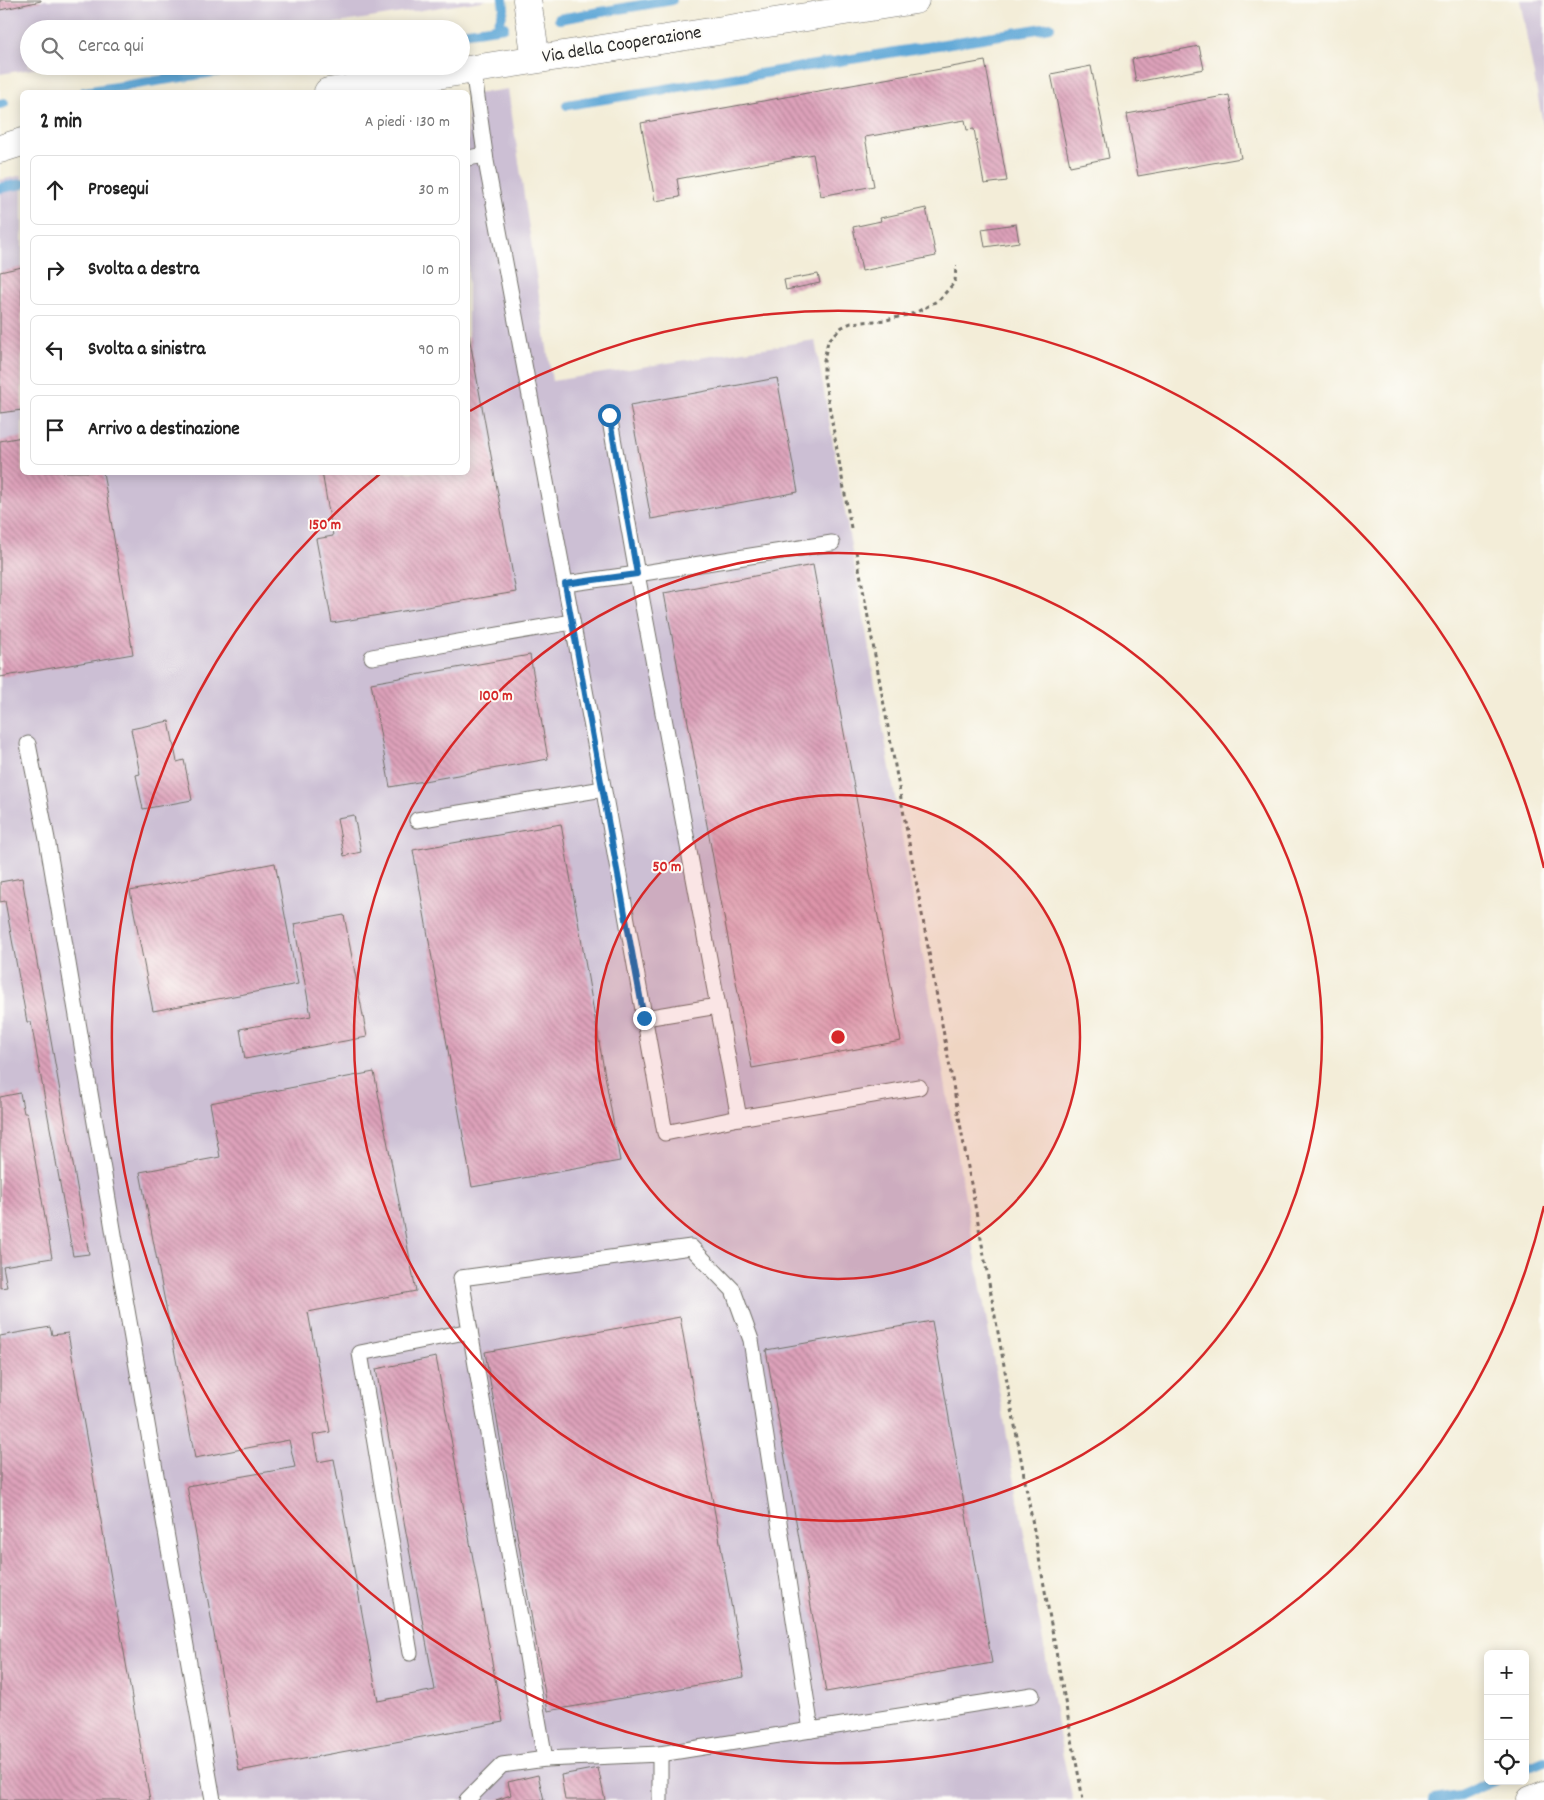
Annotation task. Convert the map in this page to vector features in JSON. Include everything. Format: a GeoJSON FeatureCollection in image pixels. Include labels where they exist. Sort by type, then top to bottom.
{"type":"FeatureCollection","features":[{"type":"Feature","properties":{"kind":"street"},"geometry":{"type":"LineString","coordinates":[[527,0],[536,60]]}},
{"type":"Feature","properties":{"kind":"street","name":"Via della Cooperazione"},"geometry":{"type":"LineString","coordinates":[[470,69],[915,0]]}},
{"type":"Feature","properties":{"kind":"street","name":"Via della Cooperazione"},"geometry":{"type":"LineString","coordinates":[[341,90],[435,75]]}},
{"type":"Feature","properties":{"kind":"street"},"geometry":{"type":"LineString","coordinates":[[0,137],[20,136]]}},
{"type":"Feature","properties":{"kind":"street"},"geometry":{"type":"LineString","coordinates":[[0,149],[20,143]]}},
{"type":"Feature","properties":{"kind":"street"},"geometry":{"type":"LineString","coordinates":[[1531,1800],[1544,1795]]}},
{"type":"Feature","properties":{"kind":"lane"},"geometry":{"type":"LineString","coordinates":[[473,69],[485,155],[665,1133],[739,1118],[919,1088]]}},
{"type":"Feature","properties":{"kind":"lane"},"geometry":{"type":"LineString","coordinates":[[470,158],[485,155]]}},
{"type":"Feature","properties":{"kind":"lane"},"geometry":{"type":"LineString","coordinates":[[609,415],[739,1118]]}},
{"type":"Feature","properties":{"kind":"lane"},"geometry":{"type":"LineString","coordinates":[[565,584],[832,543]]}},
{"type":"Feature","properties":{"kind":"lane"},"geometry":{"type":"LineString","coordinates":[[372,657],[572,622]]}},
{"type":"Feature","properties":{"kind":"lane"},"geometry":{"type":"LineString","coordinates":[[28,744],[212,1800]]}},
{"type":"Feature","properties":{"kind":"lane"},"geometry":{"type":"LineString","coordinates":[[417,820],[603,789]]}},
{"type":"Feature","properties":{"kind":"lane"},"geometry":{"type":"LineString","coordinates":[[644,1018],[718,1006]]}},
{"type":"Feature","properties":{"kind":"lane"},"geometry":{"type":"LineString","coordinates":[[545,1759],[461,1278],[690,1247],[733,1290],[751,1340],[811,1730]]}},
{"type":"Feature","properties":{"kind":"lane"},"geometry":{"type":"LineString","coordinates":[[410,1653],[360,1353],[470,1331]]}},
{"type":"Feature","properties":{"kind":"lane"},"geometry":{"type":"LineString","coordinates":[[467,1800],[502,1765],[545,1759],[660,1754],[1032,1695]]}},
{"type":"Feature","properties":{"kind":"lane"},"geometry":{"type":"LineString","coordinates":[[660,1754],[660,1800]]}},
{"type":"Feature","properties":{"kind":"path"},"geometry":{"type":"LineString","coordinates":[[853,534],[824,377],[824,360],[828,341],[842,327],[851,323],[886,320],[915,313],[939,300],[955,282],[956,265]]}},
{"type":"Feature","properties":{"kind":"path"},"geometry":{"type":"LineString","coordinates":[[854,544],[1082,1800]]}},
{"type":"Feature","properties":{"kind":"shaded area"},"geometry":{"type":"Polygon","coordinates":[[[0,0],[488,0],[357,20],[20,20],[20,71],[0,74],[0,0]]]}},
{"type":"Feature","properties":{"kind":"shaded area"},"geometry":{"type":"Polygon","coordinates":[[[1520,0],[1544,0],[1544,130],[1520,0]]]}},
{"type":"Feature","properties":{"kind":"shaded area"},"geometry":{"type":"Polygon","coordinates":[[[508,89],[552,381],[815,340],[1063,1756],[1073,1800],[0,1800],[0,180],[20,175],[20,475],[470,475],[470,95],[508,89]]]}},
{"type":"Feature","properties":{"kind":"building"},"geometry":{"type":"Polygon","coordinates":[[[0,0],[41,0],[41,1],[0,10],[0,0]]]}},
{"type":"Feature","properties":{"kind":"building"},"geometry":{"type":"Polygon","coordinates":[[[1199,46],[1204,69],[1136,82],[1132,59],[1199,46]]]}},
{"type":"Feature","properties":{"kind":"building"},"geometry":{"type":"Polygon","coordinates":[[[985,61],[1007,181],[984,184],[974,129],[967,130],[965,120],[865,137],[874,186],[821,196],[813,154],[677,179],[680,197],[655,201],[641,123],[985,61]]]}},
{"type":"Feature","properties":{"kind":"building"},"geometry":{"type":"Polygon","coordinates":[[[1091,66],[1109,158],[1070,166],[1051,74],[1091,66]]]}},
{"type":"Feature","properties":{"kind":"building"},"geometry":{"type":"Polygon","coordinates":[[[1229,95],[1241,158],[1138,176],[1127,114],[1229,95]]]}},
{"type":"Feature","properties":{"kind":"building"},"geometry":{"type":"Polygon","coordinates":[[[926,208],[936,256],[862,271],[853,227],[881,221],[880,218],[926,208]]]}},
{"type":"Feature","properties":{"kind":"building"},"geometry":{"type":"Polygon","coordinates":[[[1016,224],[1019,242],[985,247],[982,229],[1016,224]]]}},
{"type":"Feature","properties":{"kind":"building"},"geometry":{"type":"Polygon","coordinates":[[[20,267],[20,410],[0,413],[0,272],[20,267]]]}},
{"type":"Feature","properties":{"kind":"building"},"geometry":{"type":"Polygon","coordinates":[[[818,274],[820,283],[786,290],[784,280],[818,274]]]}},
{"type":"Feature","properties":{"kind":"building"},"geometry":{"type":"Polygon","coordinates":[[[470,341],[516,592],[332,623],[316,539],[333,536],[323,475],[470,475],[470,341]]]}},
{"type":"Feature","properties":{"kind":"building"},"geometry":{"type":"Polygon","coordinates":[[[777,378],[798,492],[651,519],[630,405],[777,378]]]}},
{"type":"Feature","properties":{"kind":"building"},"geometry":{"type":"Polygon","coordinates":[[[20,437],[20,475],[103,475],[133,654],[0,677],[0,441],[20,437]]]}},
{"type":"Feature","properties":{"kind":"building"},"geometry":{"type":"Polygon","coordinates":[[[813,565],[901,1041],[752,1068],[664,593],[813,565]]]}},
{"type":"Feature","properties":{"kind":"building"},"geometry":{"type":"Polygon","coordinates":[[[530,655],[548,759],[390,787],[371,683],[530,655]]]}},
{"type":"Feature","properties":{"kind":"building"},"geometry":{"type":"Polygon","coordinates":[[[169,721],[177,762],[184,760],[192,800],[143,809],[136,775],[140,774],[131,729],[169,721]]]}},
{"type":"Feature","properties":{"kind":"building"},"geometry":{"type":"Polygon","coordinates":[[[354,815],[361,852],[344,856],[337,818],[354,815]]]}},
{"type":"Feature","properties":{"kind":"building"},"geometry":{"type":"Polygon","coordinates":[[[561,824],[620,1161],[472,1187],[413,850],[561,824]]]}},
{"type":"Feature","properties":{"kind":"building"},"geometry":{"type":"Polygon","coordinates":[[[275,863],[298,984],[153,1011],[130,891],[275,863]]]}},
{"type":"Feature","properties":{"kind":"building"},"geometry":{"type":"Polygon","coordinates":[[[22,878],[89,1254],[73,1256],[31,1022],[27,1022],[5,901],[0,902],[0,882],[22,878]]]}},
{"type":"Feature","properties":{"kind":"building"},"geometry":{"type":"Polygon","coordinates":[[[344,915],[367,1037],[245,1059],[240,1029],[311,1016],[294,924],[344,915]]]}},
{"type":"Feature","properties":{"kind":"building"},"geometry":{"type":"Polygon","coordinates":[[[374,1072],[416,1291],[308,1312],[330,1432],[313,1435],[318,1462],[334,1459],[378,1701],[435,1690],[376,1369],[436,1357],[503,1722],[239,1771],[187,1486],[295,1467],[289,1440],[195,1458],[140,1172],[220,1157],[210,1103],[374,1072]]]}},
{"type":"Feature","properties":{"kind":"building"},"geometry":{"type":"Polygon","coordinates":[[[20,1093],[24,1113],[27,1113],[52,1258],[3,1266],[7,1287],[0,1288],[0,1097],[20,1093]]]}},
{"type":"Feature","properties":{"kind":"building"},"geometry":{"type":"Polygon","coordinates":[[[680,1317],[744,1677],[548,1711],[485,1352],[680,1317]]]}},
{"type":"Feature","properties":{"kind":"building"},"geometry":{"type":"Polygon","coordinates":[[[932,1321],[992,1663],[826,1692],[766,1350],[932,1321]]]}},
{"type":"Feature","properties":{"kind":"building"},"geometry":{"type":"Polygon","coordinates":[[[50,1327],[52,1335],[68,1333],[150,1800],[0,1800],[0,1336],[50,1327]]]}},
{"type":"Feature","properties":{"kind":"building"},"geometry":{"type":"Polygon","coordinates":[[[598,1768],[605,1800],[565,1800],[561,1775],[598,1768]]]}},
{"type":"Feature","properties":{"kind":"building"},"geometry":{"type":"Polygon","coordinates":[[[538,1775],[544,1800],[496,1800],[511,1795],[508,1782],[538,1775]]]}},
{"type":"Feature","properties":{"kind":"waterway"},"geometry":{"type":"LineString","coordinates":[[497,28],[504,9],[503,0]]}},
{"type":"Feature","properties":{"kind":"waterway"},"geometry":{"type":"LineString","coordinates":[[559,19],[672,0]]}},
{"type":"Feature","properties":{"kind":"waterway"},"geometry":{"type":"LineString","coordinates":[[470,32],[504,27]]}},
{"type":"Feature","properties":{"kind":"waterway"},"geometry":{"type":"LineString","coordinates":[[567,105],[1050,27]]}},
{"type":"Feature","properties":{"kind":"waterway"},"geometry":{"type":"LineString","coordinates":[[97,90],[195,75]]}},
{"type":"Feature","properties":{"kind":"waterway"},"geometry":{"type":"LineString","coordinates":[[0,104],[4,103]]}},
{"type":"Feature","properties":{"kind":"waterway"},"geometry":{"type":"LineString","coordinates":[[0,188],[20,184]]}},
{"type":"Feature","properties":{"kind":"waterway"},"geometry":{"type":"LineString","coordinates":[[1529,1767],[1544,1761]]}},
{"type":"Feature","properties":{"kind":"waterway"},"geometry":{"type":"LineString","coordinates":[[1434,1800],[1460,1796],[1486,1785]]}},
{"type":"Feature","properties":{"kind":"route"},"geometry":{"type":"LineString","coordinates":[[609,415],[637,574],[565,584],[644,1018]]}}]}
